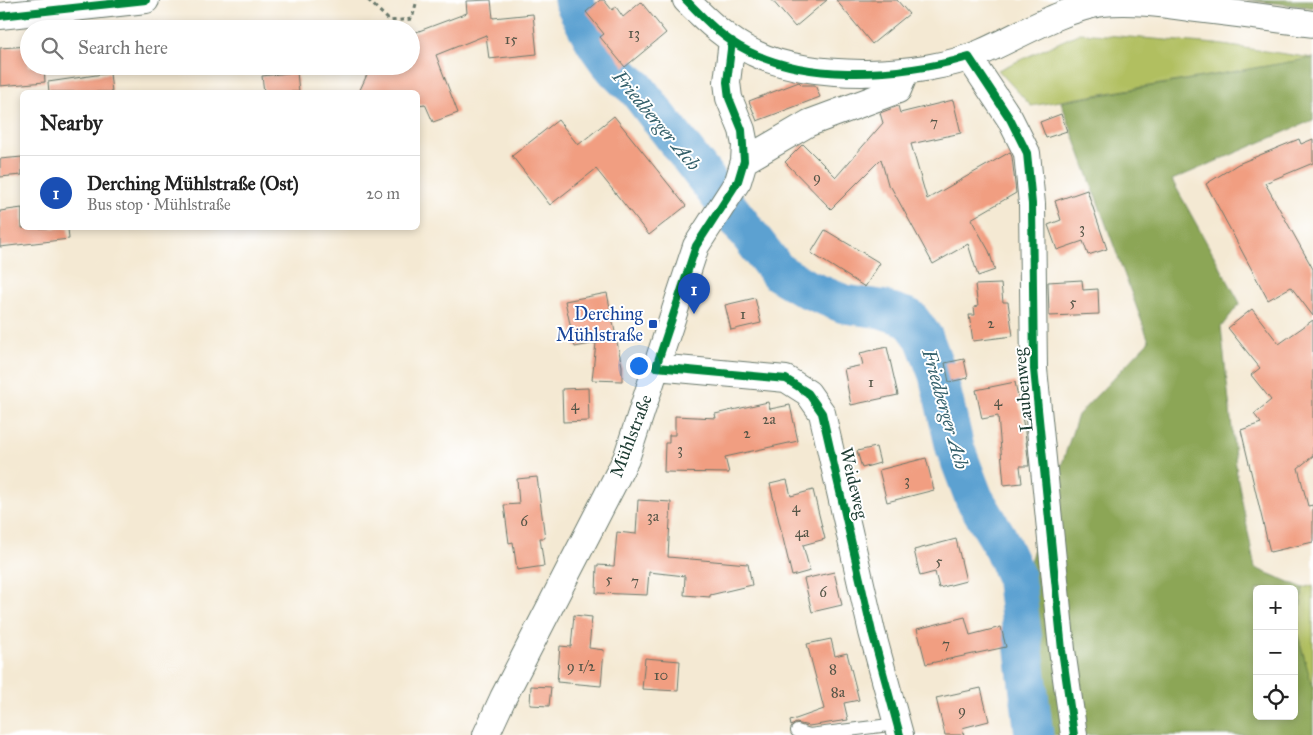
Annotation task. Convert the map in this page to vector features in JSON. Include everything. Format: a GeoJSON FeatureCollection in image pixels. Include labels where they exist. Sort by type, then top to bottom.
{"type":"FeatureCollection","features":[{"type":"Feature","properties":{"kind":"street"},"geometry":{"type":"LineString","coordinates":[[0,16],[146,0]]}},
{"type":"Feature","properties":{"kind":"street"},"geometry":{"type":"LineString","coordinates":[[686,0],[732,41],[780,64],[861,73],[906,71],[969,57],[1051,20],[1102,3],[1145,3],[1313,24]]}},
{"type":"Feature","properties":{"kind":"street","name":"Mühlstraße"},"geometry":{"type":"LineString","coordinates":[[486,735],[503,698],[626,459],[696,246],[738,181],[744,161],[745,146],[742,130],[729,98],[727,82],[732,41]]}},
{"type":"Feature","properties":{"kind":"street","name":"Laubenweg"},"geometry":{"type":"LineString","coordinates":[[969,57],[1010,119],[1027,153],[1032,204],[1034,369],[1062,650],[1074,735]]}},
{"type":"Feature","properties":{"kind":"street"},"geometry":{"type":"LineString","coordinates":[[744,161],[809,123],[898,90],[906,71]]}},
{"type":"Feature","properties":{"kind":"street","name":"Weideweg"},"geometry":{"type":"LineString","coordinates":[[656,367],[786,380],[808,393],[822,413],[872,632],[899,729]]}},
{"type":"Feature","properties":{"kind":"lane"},"geometry":{"type":"LineString","coordinates":[[797,731],[809,735],[899,729]]}},
{"type":"Feature","properties":{"kind":"path"},"geometry":{"type":"LineString","coordinates":[[368,0],[389,20]]}},
{"type":"Feature","properties":{"kind":"path"},"geometry":{"type":"LineString","coordinates":[[412,20],[417,0]]}},
{"type":"Feature","properties":{"kind":"green space"},"geometry":{"type":"Polygon","coordinates":[[[1247,0],[1313,0],[1313,8],[1309,7],[1247,0]]]}},
{"type":"Feature","properties":{"kind":"green space"},"geometry":{"type":"Polygon","coordinates":[[[1080,33],[1216,44],[1313,58],[1031,106],[998,70],[1080,33]]]}},
{"type":"Feature","properties":{"kind":"green space"},"geometry":{"type":"Polygon","coordinates":[[[1313,58],[1313,120],[1172,180],[1240,303],[1221,327],[1237,475],[1255,568],[1296,585],[1253,585],[1253,720],[1298,720],[1298,636],[1313,689],[1313,735],[1038,735],[1018,598],[1078,415],[1149,341],[1061,102],[1313,58]]]}},
{"type":"Feature","properties":{"kind":"green space"},"geometry":{"type":"Polygon","coordinates":[[[1313,585],[1313,689],[1298,636],[1303,588],[1313,585]]]}},
{"type":"Feature","properties":{"kind":"green space"},"geometry":{"type":"Polygon","coordinates":[[[1298,586],[1303,588],[1298,625],[1298,586]]]}},
{"type":"Feature","properties":{"kind":"building"},"geometry":{"type":"Polygon","coordinates":[[[491,0],[493,18],[533,14],[537,54],[489,59],[486,35],[436,55],[458,113],[433,122],[425,104],[420,105],[420,90],[360,90],[367,75],[420,75],[420,31],[467,13],[466,1],[491,0]]]}},
{"type":"Feature","properties":{"kind":"building"},"geometry":{"type":"Polygon","coordinates":[[[600,0],[604,0],[612,10],[616,7],[623,17],[641,2],[666,33],[625,67],[600,37],[604,34],[586,12],[600,0]]]}},
{"type":"Feature","properties":{"kind":"building"},"geometry":{"type":"Polygon","coordinates":[[[772,0],[827,0],[795,27],[772,0]]]}},
{"type":"Feature","properties":{"kind":"building"},"geometry":{"type":"Polygon","coordinates":[[[836,0],[897,0],[909,14],[872,44],[836,0]]]}},
{"type":"Feature","properties":{"kind":"building"},"geometry":{"type":"Polygon","coordinates":[[[20,47],[20,75],[45,75],[45,82],[0,86],[0,48],[20,47]]]}},
{"type":"Feature","properties":{"kind":"building"},"geometry":{"type":"Polygon","coordinates":[[[96,75],[110,75],[112,90],[49,90],[48,82],[96,75]]]}},
{"type":"Feature","properties":{"kind":"building"},"geometry":{"type":"Polygon","coordinates":[[[297,75],[299,90],[264,90],[262,76],[297,75]]]}},
{"type":"Feature","properties":{"kind":"building"},"geometry":{"type":"Polygon","coordinates":[[[799,82],[802,85],[815,85],[820,97],[757,121],[749,101],[799,82]]]}},
{"type":"Feature","properties":{"kind":"building"},"geometry":{"type":"Polygon","coordinates":[[[953,100],[961,133],[911,144],[927,199],[1010,152],[1016,193],[971,219],[989,251],[995,270],[978,276],[968,244],[933,264],[891,187],[889,188],[881,159],[831,209],[785,162],[803,144],[836,177],[883,123],[880,113],[898,106],[900,113],[953,100]]]}},
{"type":"Feature","properties":{"kind":"building"},"geometry":{"type":"Polygon","coordinates":[[[1061,114],[1067,131],[1046,138],[1040,122],[1061,114]]]}},
{"type":"Feature","properties":{"kind":"building"},"geometry":{"type":"Polygon","coordinates":[[[614,116],[686,206],[649,235],[596,169],[550,205],[512,156],[558,120],[578,145],[614,116]]]}},
{"type":"Feature","properties":{"kind":"building"},"geometry":{"type":"Polygon","coordinates":[[[1299,139],[1301,144],[1313,139],[1313,163],[1265,183],[1313,269],[1313,316],[1291,287],[1268,300],[1206,184],[1238,164],[1299,139]]]}},
{"type":"Feature","properties":{"kind":"building"},"geometry":{"type":"Polygon","coordinates":[[[20,157],[20,175],[0,177],[0,159],[20,157]]]}},
{"type":"Feature","properties":{"kind":"building"},"geometry":{"type":"Polygon","coordinates":[[[1087,190],[1107,249],[1088,255],[1083,241],[1057,250],[1048,225],[1061,220],[1055,201],[1087,190]]]}},
{"type":"Feature","properties":{"kind":"building"},"geometry":{"type":"Polygon","coordinates":[[[20,208],[20,230],[68,230],[69,239],[0,247],[0,211],[20,208]]]}},
{"type":"Feature","properties":{"kind":"building"},"geometry":{"type":"Polygon","coordinates":[[[825,230],[880,263],[865,287],[811,253],[825,230]]]}},
{"type":"Feature","properties":{"kind":"building"},"geometry":{"type":"Polygon","coordinates":[[[1082,280],[1083,290],[1098,289],[1099,314],[1049,316],[1048,282],[1082,280]]]}},
{"type":"Feature","properties":{"kind":"building"},"geometry":{"type":"Polygon","coordinates":[[[1001,284],[1003,302],[1008,302],[1013,336],[973,341],[969,315],[975,315],[974,307],[978,306],[975,285],[1001,284]]]}},
{"type":"Feature","properties":{"kind":"building"},"geometry":{"type":"Polygon","coordinates":[[[607,293],[622,366],[622,381],[592,380],[596,343],[575,347],[565,301],[607,293]]]}},
{"type":"Feature","properties":{"kind":"building"},"geometry":{"type":"Polygon","coordinates":[[[755,298],[761,323],[731,330],[725,305],[755,298]]]}},
{"type":"Feature","properties":{"kind":"building"},"geometry":{"type":"Polygon","coordinates":[[[1252,309],[1279,344],[1313,320],[1313,456],[1298,468],[1308,506],[1313,505],[1313,542],[1270,552],[1241,430],[1261,423],[1254,414],[1271,400],[1251,375],[1260,368],[1228,328],[1252,309]]]}},
{"type":"Feature","properties":{"kind":"building"},"geometry":{"type":"Polygon","coordinates":[[[887,347],[898,395],[851,405],[844,369],[863,365],[860,353],[887,347]]]}},
{"type":"Feature","properties":{"kind":"building"},"geometry":{"type":"Polygon","coordinates":[[[964,359],[968,378],[949,382],[945,363],[964,359]]]}},
{"type":"Feature","properties":{"kind":"building"},"geometry":{"type":"Polygon","coordinates":[[[1015,382],[1025,432],[1029,466],[1020,466],[1022,483],[1004,485],[998,416],[982,419],[976,390],[1015,382]]]}},
{"type":"Feature","properties":{"kind":"building"},"geometry":{"type":"Polygon","coordinates":[[[588,388],[589,421],[563,422],[562,389],[588,388]]]}},
{"type":"Feature","properties":{"kind":"building"},"geometry":{"type":"Polygon","coordinates":[[[768,402],[770,409],[790,405],[798,441],[725,457],[729,473],[664,472],[665,443],[669,443],[669,435],[675,435],[675,416],[716,418],[715,414],[768,402]]]}},
{"type":"Feature","properties":{"kind":"building"},"geometry":{"type":"Polygon","coordinates":[[[876,447],[880,463],[862,468],[857,451],[876,447]]]}},
{"type":"Feature","properties":{"kind":"building"},"geometry":{"type":"Polygon","coordinates":[[[926,458],[934,490],[887,502],[879,470],[926,458]]]}},
{"type":"Feature","properties":{"kind":"building"},"geometry":{"type":"Polygon","coordinates":[[[537,477],[545,538],[540,538],[544,566],[517,570],[513,542],[509,543],[504,505],[519,504],[517,479],[537,477]]]}},
{"type":"Feature","properties":{"kind":"building"},"geometry":{"type":"Polygon","coordinates":[[[787,480],[791,496],[813,490],[825,539],[803,545],[810,571],[792,576],[770,484],[787,480]]]}},
{"type":"Feature","properties":{"kind":"building"},"geometry":{"type":"Polygon","coordinates":[[[638,500],[671,502],[668,557],[748,564],[752,585],[710,595],[710,597],[684,595],[685,576],[649,572],[647,595],[596,593],[597,565],[614,566],[617,532],[636,534],[638,500]]]}},
{"type":"Feature","properties":{"kind":"building"},"geometry":{"type":"Polygon","coordinates":[[[956,539],[966,581],[939,588],[935,572],[920,576],[914,550],[956,539]]]}},
{"type":"Feature","properties":{"kind":"building"},"geometry":{"type":"Polygon","coordinates":[[[834,572],[842,605],[812,612],[804,579],[834,572]]]}},
{"type":"Feature","properties":{"kind":"building"},"geometry":{"type":"Polygon","coordinates":[[[574,615],[592,617],[589,648],[604,650],[601,686],[557,682],[560,646],[571,647],[574,615]]]}},
{"type":"Feature","properties":{"kind":"building"},"geometry":{"type":"Polygon","coordinates":[[[965,617],[970,635],[1001,627],[1006,647],[926,664],[917,629],[965,617]]]}},
{"type":"Feature","properties":{"kind":"building"},"geometry":{"type":"Polygon","coordinates":[[[831,639],[835,656],[847,653],[859,700],[844,703],[848,720],[809,726],[796,723],[791,726],[790,721],[824,709],[807,644],[831,639]]]}},
{"type":"Feature","properties":{"kind":"building"},"geometry":{"type":"Polygon","coordinates":[[[645,658],[680,661],[678,691],[642,689],[645,658]]]}},
{"type":"Feature","properties":{"kind":"building"},"geometry":{"type":"Polygon","coordinates":[[[531,686],[551,687],[549,706],[530,705],[531,686]]]}},
{"type":"Feature","properties":{"kind":"building"},"geometry":{"type":"Polygon","coordinates":[[[981,688],[989,721],[962,728],[964,735],[945,735],[936,698],[981,688]]]}},
{"type":"Feature","properties":{"kind":"waterway","name":"Friedberger Ach"},"geometry":{"type":"LineString","coordinates":[[573,0],[592,37],[615,70],[636,88],[778,272],[805,288],[844,304],[881,309],[909,318],[924,338],[938,375],[955,448],[974,498],[998,538],[1015,575],[1034,735]]}},
{"type":"Feature","properties":{"kind":"cycle path"},"geometry":{"type":"LineString","coordinates":[[0,16],[146,0]]}},
{"type":"Feature","properties":{"kind":"cycle path"},"geometry":{"type":"LineString","coordinates":[[686,0],[713,27],[731,41],[757,55],[785,65],[816,71],[847,73],[879,72],[911,69],[969,57],[1010,119],[1027,153],[1032,204],[1034,369],[1062,650],[1074,735]]}},
{"type":"Feature","properties":{"kind":"cycle path"},"geometry":{"type":"LineString","coordinates":[[732,41],[727,82],[729,98],[742,130],[744,161],[738,181],[696,246],[656,367],[786,379],[808,393],[822,413],[872,632],[900,735]]}},
{"type":"Feature","properties":{"kind":"place","name":"Derching Mühlstraße (Ost)"},"geometry":{"type":"Point","coordinates":[694,314]}},
{"type":"Feature","properties":{"kind":"place","name":"Derching Mühlstraße"},"geometry":{"type":"Point","coordinates":[653,324]}}]}
